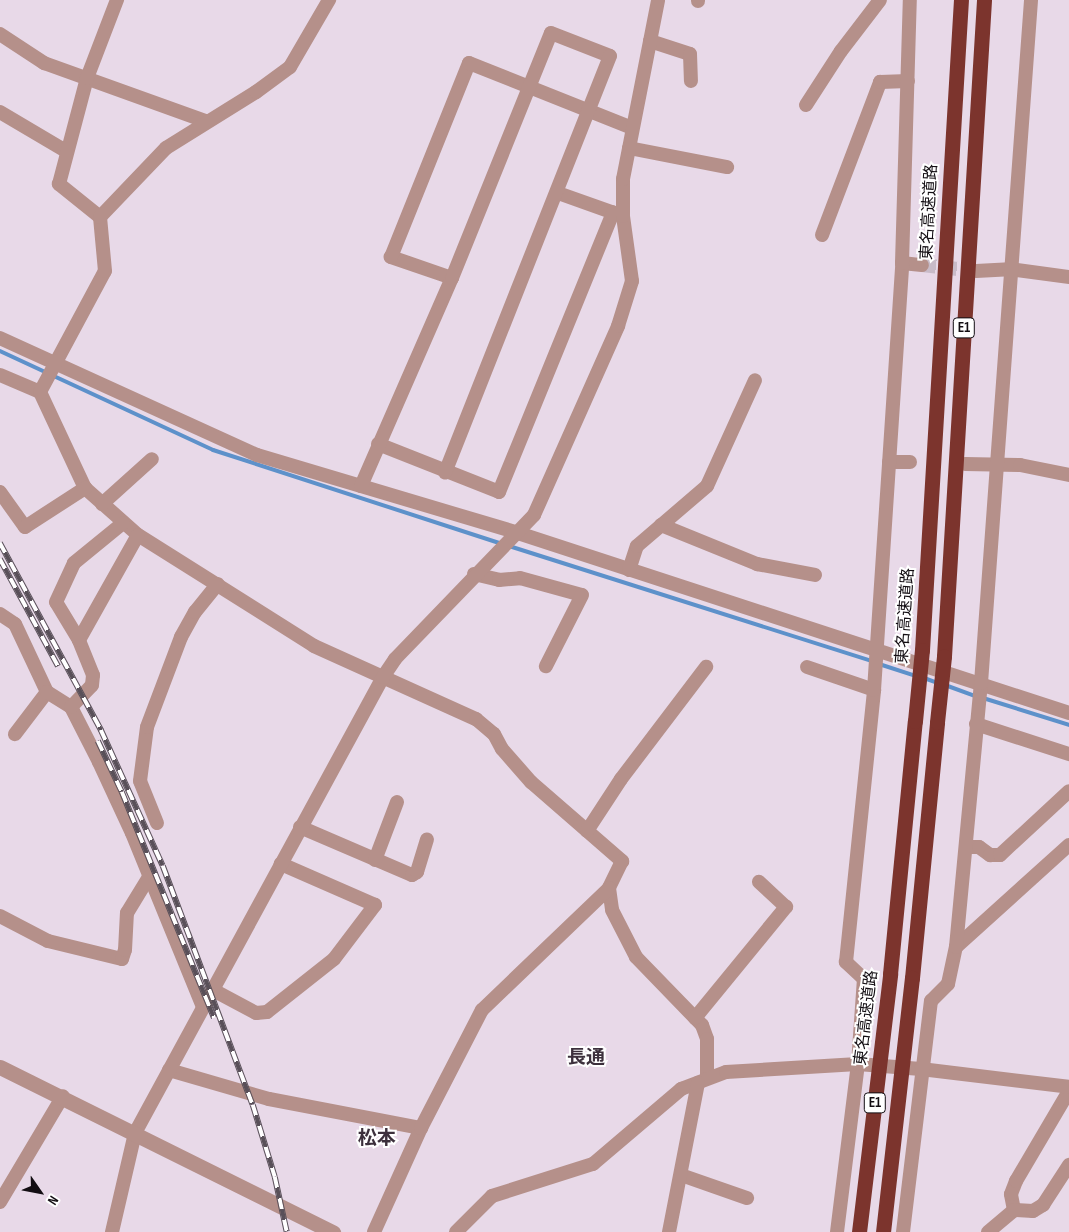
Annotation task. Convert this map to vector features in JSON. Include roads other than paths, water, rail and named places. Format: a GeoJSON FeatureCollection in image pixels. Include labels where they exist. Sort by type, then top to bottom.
{"type":"FeatureCollection","features":[{"type":"Feature","properties":{"kind":"highway","name":"東名高速道路"},"geometry":{"type":"LineString","coordinates":[[859,1232],[890,974],[922,650],[961,0]]}},
{"type":"Feature","properties":{"kind":"highway","name":"E1"},"geometry":{"type":"LineString","coordinates":[[883,1232],[912,978],[944,656],[984,0]]}},
{"type":"Feature","properties":{"kind":"street"},"geometry":{"type":"LineString","coordinates":[[40,392],[105,271],[100,217],[59,184],[66,151],[87,78],[117,0]]}},
{"type":"Feature","properties":{"kind":"street"},"geometry":{"type":"LineString","coordinates":[[100,217],[166,148],[205,121],[256,92],[290,67],[329,0]]}},
{"type":"Feature","properties":{"kind":"street"},"geometry":{"type":"LineString","coordinates":[[378,444],[499,492],[618,214],[632,128],[658,0]]}},
{"type":"Feature","properties":{"kind":"street"},"geometry":{"type":"LineString","coordinates":[[806,105],[841,51],[880,0]]}},
{"type":"Feature","properties":{"kind":"street"},"geometry":{"type":"LineString","coordinates":[[837,1232],[858,1064],[864,979],[846,962],[877,648],[902,263],[910,0]]}},
{"type":"Feature","properties":{"kind":"street"},"geometry":{"type":"LineString","coordinates":[[903,1232],[921,1068],[931,1001],[948,984],[956,947],[980,683],[997,463],[1009,269],[1031,0]]}},
{"type":"Feature","properties":{"kind":"street"},"geometry":{"type":"LineString","coordinates":[[361,486],[452,278],[551,33],[610,56],[558,193],[445,472]]}},
{"type":"Feature","properties":{"kind":"street"},"geometry":{"type":"LineString","coordinates":[[0,34],[44,63],[205,121]]}},
{"type":"Feature","properties":{"kind":"street"},"geometry":{"type":"LineString","coordinates":[[650,41],[690,54],[691,81]]}},
{"type":"Feature","properties":{"kind":"street"},"geometry":{"type":"LineString","coordinates":[[452,278],[391,257],[469,63],[590,109],[632,128]]}},
{"type":"Feature","properties":{"kind":"street"},"geometry":{"type":"LineString","coordinates":[[822,234],[880,82],[908,81]]}},
{"type":"Feature","properties":{"kind":"street"},"geometry":{"type":"LineString","coordinates":[[0,112],[66,151]]}},
{"type":"Feature","properties":{"kind":"street"},"geometry":{"type":"LineString","coordinates":[[629,148],[727,167]]}},
{"type":"Feature","properties":{"kind":"street"},"geometry":{"type":"LineString","coordinates":[[558,193],[618,214]]}},
{"type":"Feature","properties":{"kind":"street"},"geometry":{"type":"LineString","coordinates":[[112,1232],[135,1133],[383,677],[474,574],[518,533],[534,514],[628,299],[632,281],[618,214]]}},
{"type":"Feature","properties":{"kind":"street"},"geometry":{"type":"LineString","coordinates":[[902,263],[922,265]]}},
{"type":"Feature","properties":{"kind":"street"},"geometry":{"type":"LineString","coordinates":[[976,271],[1009,269],[1069,277]]}},
{"type":"Feature","properties":{"kind":"street"},"geometry":{"type":"LineString","coordinates":[[0,338],[219,440],[257,455],[518,533],[877,648],[1069,713]]}},
{"type":"Feature","properties":{"kind":"street"},"geometry":{"type":"LineString","coordinates":[[0,375],[40,392],[85,488],[138,535],[314,646],[476,719],[494,734],[502,749],[531,782],[622,861],[609,888],[482,1010],[421,1128],[374,1232]]}},
{"type":"Feature","properties":{"kind":"street"},"geometry":{"type":"LineString","coordinates":[[629,570],[637,546],[707,486],[755,380]]}},
{"type":"Feature","properties":{"kind":"street"},"geometry":{"type":"LineString","coordinates":[[102,504],[152,459]]}},
{"type":"Feature","properties":{"kind":"street"},"geometry":{"type":"LineString","coordinates":[[889,462],[910,462]]}},
{"type":"Feature","properties":{"kind":"street"},"geometry":{"type":"LineString","coordinates":[[965,464],[997,463],[1069,476]]}},
{"type":"Feature","properties":{"kind":"street"},"geometry":{"type":"LineString","coordinates":[[0,492],[25,527],[85,488]]}},
{"type":"Feature","properties":{"kind":"street"},"geometry":{"type":"LineString","coordinates":[[70,707],[92,685],[93,675],[80,640],[56,602],[74,563],[123,523]]}},
{"type":"Feature","properties":{"kind":"street"},"geometry":{"type":"LineString","coordinates":[[661,525],[757,564],[816,575]]}},
{"type":"Feature","properties":{"kind":"street"},"geometry":{"type":"LineString","coordinates":[[80,640],[138,535]]}},
{"type":"Feature","properties":{"kind":"street"},"geometry":{"type":"LineString","coordinates":[[474,574],[499,580],[520,578],[582,595],[546,666]]}},
{"type":"Feature","properties":{"kind":"street"},"geometry":{"type":"LineString","coordinates":[[157,823],[140,781],[147,727],[181,637],[195,612],[218,584]]}},
{"type":"Feature","properties":{"kind":"street"},"geometry":{"type":"LineString","coordinates":[[0,614],[15,624],[47,692],[70,707],[132,833],[203,1007]]}},
{"type":"Feature","properties":{"kind":"street"},"geometry":{"type":"LineString","coordinates":[[587,831],[621,780],[706,666]]}},
{"type":"Feature","properties":{"kind":"street"},"geometry":{"type":"LineString","coordinates":[[807,667],[874,690]]}},
{"type":"Feature","properties":{"kind":"street"},"geometry":{"type":"LineString","coordinates":[[15,734],[47,692]]}},
{"type":"Feature","properties":{"kind":"street"},"geometry":{"type":"LineString","coordinates":[[976,724],[1069,754]]}},
{"type":"Feature","properties":{"kind":"street"},"geometry":{"type":"LineString","coordinates":[[966,847],[979,847],[990,855],[1000,855],[1069,791]]}},
{"type":"Feature","properties":{"kind":"street"},"geometry":{"type":"LineString","coordinates":[[375,860],[397,802]]}},
{"type":"Feature","properties":{"kind":"street"},"geometry":{"type":"LineString","coordinates":[[300,827],[412,875],[417,872],[428,839]]}},
{"type":"Feature","properties":{"kind":"street"},"geometry":{"type":"LineString","coordinates":[[956,947],[1069,845]]}},
{"type":"Feature","properties":{"kind":"street"},"geometry":{"type":"LineString","coordinates":[[212,990],[256,1013],[267,1012],[334,959],[375,905],[281,864]]}},
{"type":"Feature","properties":{"kind":"street"},"geometry":{"type":"LineString","coordinates":[[0,916],[48,940],[122,959],[125,950],[126,913],[149,877]]}},
{"type":"Feature","properties":{"kind":"street"},"geometry":{"type":"LineString","coordinates":[[695,1018],[786,907],[759,882]]}},
{"type":"Feature","properties":{"kind":"street"},"geometry":{"type":"LineString","coordinates":[[609,888],[612,910],[636,957],[695,1018],[707,1039],[703,1080],[680,1175],[670,1232]]}},
{"type":"Feature","properties":{"kind":"street"},"geometry":{"type":"LineString","coordinates":[[456,1232],[492,1196],[593,1164],[681,1089],[703,1080],[774,1068],[858,1064],[921,1068],[1069,1087]]}},
{"type":"Feature","properties":{"kind":"street"},"geometry":{"type":"LineString","coordinates":[[0,1067],[62,1096],[333,1232]]}},
{"type":"Feature","properties":{"kind":"street"},"geometry":{"type":"LineString","coordinates":[[169,1070],[269,1099],[421,1128]]}},
{"type":"Feature","properties":{"kind":"street"},"geometry":{"type":"LineString","coordinates":[[1014,1210],[1011,1194],[1016,1181],[1069,1091]]}},
{"type":"Feature","properties":{"kind":"street"},"geometry":{"type":"LineString","coordinates":[[0,1202],[62,1096]]}},
{"type":"Feature","properties":{"kind":"street"},"geometry":{"type":"LineString","coordinates":[[988,1232],[1014,1210],[1033,1211],[1042,1205],[1069,1165]]}},
{"type":"Feature","properties":{"kind":"street"},"geometry":{"type":"LineString","coordinates":[[680,1175],[747,1198]]}},
{"type":"Feature","properties":{"kind":"waterway"},"geometry":{"type":"LineString","coordinates":[[0,351],[213,450],[503,544]]}},
{"type":"Feature","properties":{"kind":"waterway"},"geometry":{"type":"LineString","coordinates":[[509,546],[872,661]]}},
{"type":"Feature","properties":{"kind":"waterway"},"geometry":{"type":"LineString","coordinates":[[879,664],[917,676]]}},
{"type":"Feature","properties":{"kind":"waterway"},"geometry":{"type":"LineString","coordinates":[[924,678],[938,683]]}},
{"type":"Feature","properties":{"kind":"waterway"},"geometry":{"type":"LineString","coordinates":[[945,685],[976,696]]}},
{"type":"Feature","properties":{"kind":"waterway"},"geometry":{"type":"LineString","coordinates":[[983,698],[1069,725]]}},
{"type":"Feature","properties":{"kind":"tunnel"},"geometry":{"type":"LineString","coordinates":[[922,265],[976,271]]}},
{"type":"Feature","properties":{"kind":"railway"},"geometry":{"type":"LineString","coordinates":[[0,543],[101,730],[163,866],[253,1105],[275,1177],[287,1232]]}},
{"type":"Feature","properties":{"kind":"railway"},"geometry":{"type":"LineString","coordinates":[[0,559],[58,666]]}},
{"type":"Feature","properties":{"kind":"railway"},"geometry":{"type":"LineString","coordinates":[[98,741],[122,792],[214,1018]]}},
{"type":"Feature","properties":{"kind":"district","name":"長通"},"geometry":{"type":"Point","coordinates":[586,1058]}},
{"type":"Feature","properties":{"kind":"district","name":"松本"},"geometry":{"type":"Point","coordinates":[377,1139]}}]}
